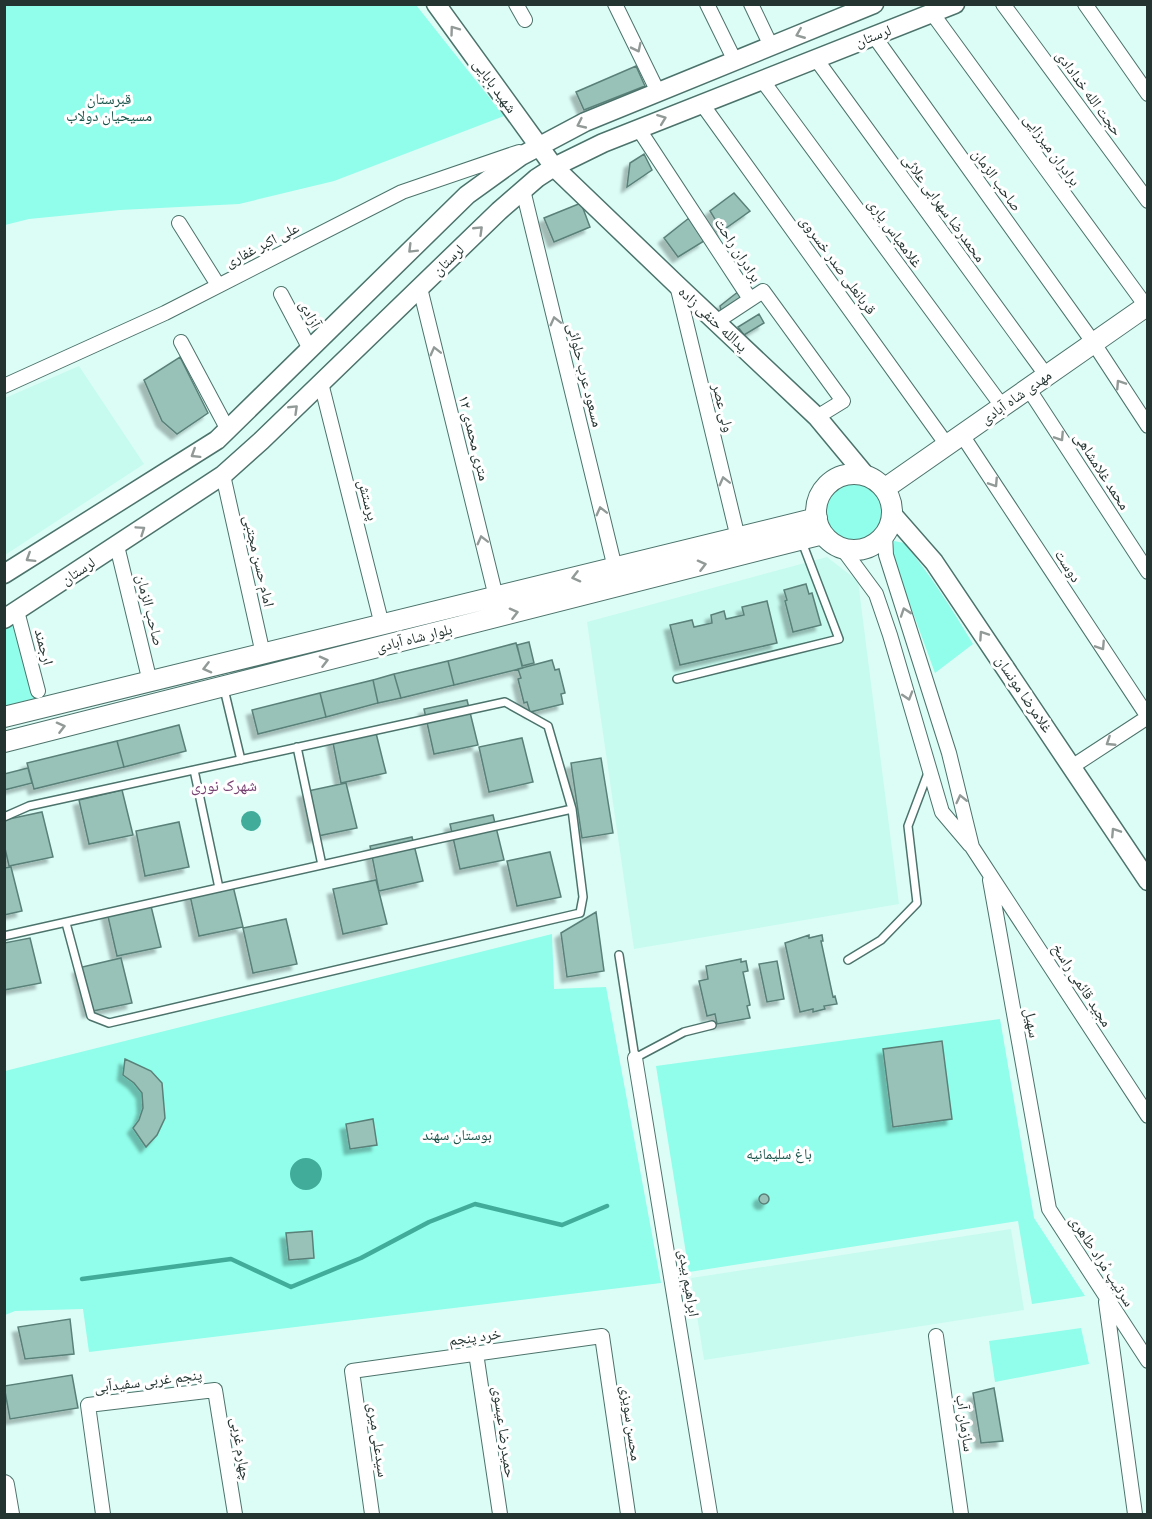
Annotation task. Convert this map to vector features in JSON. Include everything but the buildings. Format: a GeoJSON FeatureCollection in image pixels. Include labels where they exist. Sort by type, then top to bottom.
{"type":"FeatureCollection","features":[{"type":"Feature","properties":{"kind":"main road","name":"مهدی شاه آبادی"},"geometry":{"type":"LineString","coordinates":[[884,489],[1147,305]]}},
{"type":"Feature","properties":{"kind":"main road"},"geometry":{"type":"LineString","coordinates":[[854,473],[876,481],[884,489],[890,501],[892,514],[885,534],[877,543],[854,550],[831,543],[820,526],[818,499],[823,489],[832,480],[854,473]]}},
{"type":"Feature","properties":{"kind":"main road","name":"بلوار شاه آبادی"},"geometry":{"type":"LineString","coordinates":[[4,717],[738,538],[820,526]]}},
{"type":"Feature","properties":{"kind":"main road","name":"بلوار شاه آبادی"},"geometry":{"type":"LineString","coordinates":[[4,742],[801,540],[820,526]]}},
{"type":"Feature","properties":{"kind":"main road"},"geometry":{"type":"LineString","coordinates":[[4,1485],[9,1515]]}},
{"type":"Feature","properties":{"kind":"street","name":"شهید بابایی"},"geometry":{"type":"LineString","coordinates":[[436,4],[554,167]]}},
{"type":"Feature","properties":{"kind":"street"},"geometry":{"type":"LineString","coordinates":[[516,4],[525,20]]}},
{"type":"Feature","properties":{"kind":"street"},"geometry":{"type":"LineString","coordinates":[[615,4],[658,92]]}},
{"type":"Feature","properties":{"kind":"street"},"geometry":{"type":"LineString","coordinates":[[707,4],[735,61]]}},
{"type":"Feature","properties":{"kind":"street"},"geometry":{"type":"LineString","coordinates":[[751,4],[771,46]]}},
{"type":"Feature","properties":{"kind":"street","name":"لرستان"},"geometry":{"type":"LineString","coordinates":[[4,574],[217,440],[467,195],[538,145],[585,122],[771,46],[838,11],[874,4]]}},
{"type":"Feature","properties":{"kind":"street","name":"لرستان"},"geometry":{"type":"LineString","coordinates":[[11,615],[223,475],[499,211],[554,167],[638,128],[955,4]]}},
{"type":"Feature","properties":{"kind":"street","name":"حجت الله خدادادی"},"geometry":{"type":"LineString","coordinates":[[1003,4],[1148,201]]}},
{"type":"Feature","properties":{"kind":"street"},"geometry":{"type":"LineString","coordinates":[[1085,4],[1148,94]]}},
{"type":"Feature","properties":{"kind":"street","name":"برادران میرزایی"},"geometry":{"type":"LineString","coordinates":[[932,14],[1147,305]]}},
{"type":"Feature","properties":{"kind":"street","name":"صاحب الزمان"},"geometry":{"type":"LineString","coordinates":[[874,36],[1093,342],[1148,426]]}},
{"type":"Feature","properties":{"kind":"street","name":"محمدرضا سهرابی علائی"},"geometry":{"type":"LineString","coordinates":[[816,59],[1046,375]]}},
{"type":"Feature","properties":{"kind":"street","name":"غلامعباس یاری"},"geometry":{"type":"LineString","coordinates":[[762,80],[1002,406]]}},
{"type":"Feature","properties":{"kind":"street","name":"قربانعلی صدر خسروی"},"geometry":{"type":"LineString","coordinates":[[702,104],[954,440]]}},
{"type":"Feature","properties":{"kind":"street","name":"برادران راحت"},"geometry":{"type":"LineString","coordinates":[[638,128],[750,299],[763,291],[843,401],[818,417]]}},
{"type":"Feature","properties":{"kind":"street","name":"علی اکبر غفاری"},"geometry":{"type":"LineString","coordinates":[[4,386],[165,313],[402,192],[538,145]]}},
{"type":"Feature","properties":{"kind":"street","name":"یدالله حنفی زاده"},"geometry":{"type":"LineString","coordinates":[[554,167],[818,417],[866,476]]}},
{"type":"Feature","properties":{"kind":"street","name":"مسعود عرب حلوائی"},"geometry":{"type":"LineString","coordinates":[[524,190],[615,568]]}},
{"type":"Feature","properties":{"kind":"street"},"geometry":{"type":"LineString","coordinates":[[179,223],[218,285]]}},
{"type":"Feature","properties":{"kind":"street","name":"ولی عصر"},"geometry":{"type":"LineString","coordinates":[[677,285],[738,538]]}},
{"type":"Feature","properties":{"kind":"street","name":"۱۲ متری محمدی"},"geometry":{"type":"LineString","coordinates":[[420,288],[496,597]]}},
{"type":"Feature","properties":{"kind":"street","name":"آزادی"},"geometry":{"type":"LineString","coordinates":[[281,294],[310,349]]}},
{"type":"Feature","properties":{"kind":"street"},"geometry":{"type":"LineString","coordinates":[[716,322],[750,299]]}},
{"type":"Feature","properties":{"kind":"street"},"geometry":{"type":"LineString","coordinates":[[181,342],[228,430]]}},
{"type":"Feature","properties":{"kind":"street","name":"پرستش"},"geometry":{"type":"LineString","coordinates":[[321,383],[382,625]]}},
{"type":"Feature","properties":{"kind":"street","name":"محمد غلامشاهی"},"geometry":{"type":"LineString","coordinates":[[1028,388],[1148,572]]}},
{"type":"Feature","properties":{"kind":"street","name":"دوست"},"geometry":{"type":"LineString","coordinates":[[954,440],[1148,717]]}},
{"type":"Feature","properties":{"kind":"street","name":"امام حسن مجتبی"},"geometry":{"type":"LineString","coordinates":[[223,475],[263,654]]}},
{"type":"Feature","properties":{"kind":"street","name":"غلامرضا مونسان"},"geometry":{"type":"LineString","coordinates":[[892,514],[934,562],[1148,881]]}},
{"type":"Feature","properties":{"kind":"street","name":"سهیل"},"geometry":{"type":"LineString","coordinates":[[885,534],[886,555],[949,753],[972,847]]}},
{"type":"Feature","properties":{"kind":"street","name":"صاحب الزمان"},"geometry":{"type":"LineString","coordinates":[[117,546],[150,682]]}},
{"type":"Feature","properties":{"kind":"street","name":"سهیل"},"geometry":{"type":"LineString","coordinates":[[842,548],[876,594],[942,812],[972,847],[989,872],[1049,1209]]}},
{"type":"Feature","properties":{"kind":"street","name":"ارجمند"},"geometry":{"type":"LineString","coordinates":[[11,615],[38,691]]}},
{"type":"Feature","properties":{"kind":"street"},"geometry":{"type":"LineString","coordinates":[[1073,766],[1148,717]]}},
{"type":"Feature","properties":{"kind":"street","name":"مجید قائمی راسخ"},"geometry":{"type":"LineString","coordinates":[[989,872],[1148,1116]]}},
{"type":"Feature","properties":{"kind":"street","name":"ابراهیم بیدی"},"geometry":{"type":"LineString","coordinates":[[635,1058],[710,1515]]}},
{"type":"Feature","properties":{"kind":"street","name":"سرتیپ مُراد طاهری"},"geometry":{"type":"LineString","coordinates":[[1049,1209],[1148,1361]]}},
{"type":"Feature","properties":{"kind":"street"},"geometry":{"type":"LineString","coordinates":[[1106,1297],[1134,1515]]}},
{"type":"Feature","properties":{"kind":"street","name":"خرد پنجم"},"geometry":{"type":"LineString","coordinates":[[352,1371],[602,1336]]}},
{"type":"Feature","properties":{"kind":"street","name":"محسن سویزی"},"geometry":{"type":"LineString","coordinates":[[602,1336],[628,1515]]}},
{"type":"Feature","properties":{"kind":"street","name":"سازمان آب"},"geometry":{"type":"LineString","coordinates":[[936,1336],[961,1515]]}},
{"type":"Feature","properties":{"kind":"street","name":"حمیدرضا عیسوی"},"geometry":{"type":"LineString","coordinates":[[476,1353],[500,1515]]}},
{"type":"Feature","properties":{"kind":"street","name":"سیدعلی میری"},"geometry":{"type":"LineString","coordinates":[[352,1371],[372,1515]]}},
{"type":"Feature","properties":{"kind":"street","name":"پنجم غربی سفیدآبی"},"geometry":{"type":"LineString","coordinates":[[103,1515],[88,1406],[215,1390]]}},
{"type":"Feature","properties":{"kind":"street","name":"چهارم غربی"},"geometry":{"type":"LineString","coordinates":[[215,1390],[235,1515]]}},
{"type":"Feature","properties":{"kind":"lane"},"geometry":{"type":"LineString","coordinates":[[677,679],[839,639],[801,540]]}},
{"type":"Feature","properties":{"kind":"lane"},"geometry":{"type":"LineString","coordinates":[[223,687],[241,760]]}},
{"type":"Feature","properties":{"kind":"lane"},"geometry":{"type":"LineString","coordinates":[[4,817],[29,806],[505,702],[548,726],[572,809],[584,897],[580,913],[109,1023],[91,1016],[66,922]]}},
{"type":"Feature","properties":{"kind":"lane"},"geometry":{"type":"LineString","coordinates":[[297,747],[322,865]]}},
{"type":"Feature","properties":{"kind":"lane"},"geometry":{"type":"LineString","coordinates":[[848,960],[881,939],[917,903],[908,826],[930,767]]}},
{"type":"Feature","properties":{"kind":"lane"},"geometry":{"type":"LineString","coordinates":[[194,770],[219,888]]}},
{"type":"Feature","properties":{"kind":"lane"},"geometry":{"type":"LineString","coordinates":[[4,936],[572,809]]}},
{"type":"Feature","properties":{"kind":"lane"},"geometry":{"type":"LineString","coordinates":[[619,955],[635,1058],[684,1032],[712,1025]]}},
{"type":"Feature","properties":{"kind":"shaded area"},"geometry":{"type":"Polygon","coordinates":[[[79,366],[144,464],[5,555],[5,398],[79,366]]]}},
{"type":"Feature","properties":{"kind":"shaded area"},"geometry":{"type":"Polygon","coordinates":[[[827,557],[858,581],[899,904],[634,949],[587,622],[827,557]]]}},
{"type":"Feature","properties":{"kind":"shaded area"},"geometry":{"type":"Polygon","coordinates":[[[251,811],[258,814],[261,821],[258,828],[251,831],[244,828],[241,821],[244,814],[251,811]]]}},
{"type":"Feature","properties":{"kind":"shaded area"},"geometry":{"type":"Polygon","coordinates":[[[306,1158],[317,1163],[322,1174],[317,1185],[306,1190],[295,1185],[290,1174],[295,1163],[306,1158]]]}},
{"type":"Feature","properties":{"kind":"shaded area"},"geometry":{"type":"Polygon","coordinates":[[[1011,1229],[1024,1310],[704,1360],[691,1278],[1011,1229]]]}},
{"type":"Feature","properties":{"kind":"green space","name":"قبرستان مسیحیان دولاب"},"geometry":{"type":"Polygon","coordinates":[[[4,5],[416,5],[504,116],[334,181],[239,204],[120,210],[29,219],[5,225],[4,5]]]}},
{"type":"Feature","properties":{"kind":"green space"},"geometry":{"type":"Polygon","coordinates":[[[848,484],[860,484],[875,492],[883,507],[883,519],[875,534],[860,542],[848,542],[833,534],[825,519],[825,507],[833,492],[848,484]]]}},
{"type":"Feature","properties":{"kind":"green space"},"geometry":{"type":"Polygon","coordinates":[[[894,541],[904,543],[914,555],[973,644],[935,673],[892,555],[894,541]]]}},
{"type":"Feature","properties":{"kind":"green space"},"geometry":{"type":"Polygon","coordinates":[[[13,619],[38,707],[4,715],[4,624],[13,619]]]}},
{"type":"Feature","properties":{"kind":"green space","name":"بوستان سهند"},"geometry":{"type":"Polygon","coordinates":[[[552,934],[554,989],[606,987],[661,1283],[89,1352],[83,1309],[15,1311],[5,1315],[5,1071],[552,934]]]}},
{"type":"Feature","properties":{"kind":"green space","name":"باغ سلیمانیه"},"geometry":{"type":"Polygon","coordinates":[[[1000,1019],[1034,1218],[1085,1296],[1032,1304],[1018,1221],[689,1272],[656,1066],[1000,1019]]]}},
{"type":"Feature","properties":{"kind":"green space"},"geometry":{"type":"Polygon","coordinates":[[[1081,1328],[1089,1364],[995,1382],[989,1341],[1081,1328]]]}},
{"type":"Feature","properties":{"kind":"waterway"},"geometry":{"type":"LineString","coordinates":[[82,1279],[231,1259],[291,1287],[361,1258],[429,1222],[475,1204],[562,1225],[607,1206]]}},
{"type":"Feature","properties":{"kind":"district","name":"شهرک نوری"},"geometry":{"type":"Point","coordinates":[224,785]}}]}
